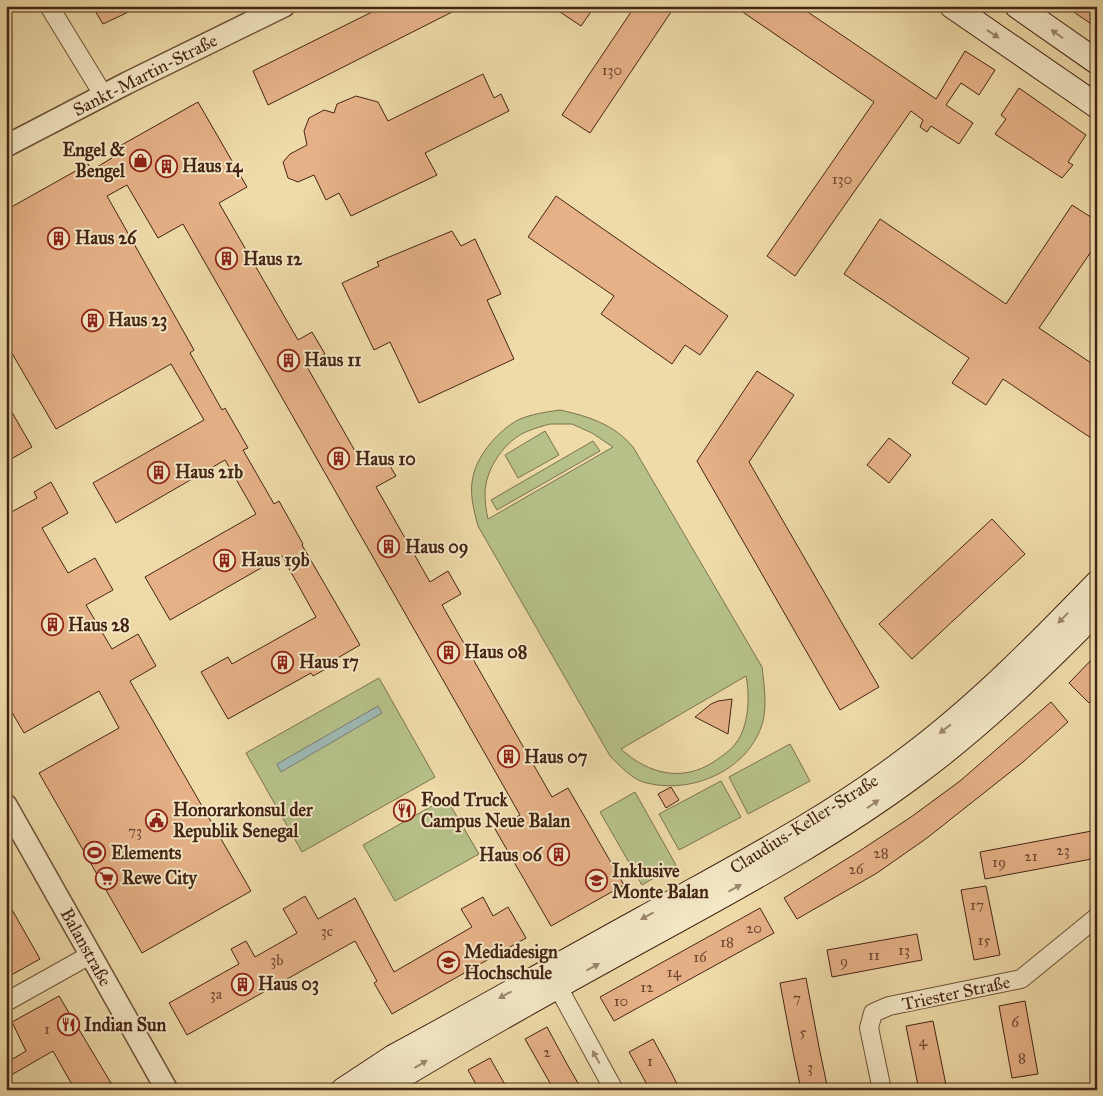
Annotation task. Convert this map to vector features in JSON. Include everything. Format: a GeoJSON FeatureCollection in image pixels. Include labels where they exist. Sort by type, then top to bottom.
{"type":"FeatureCollection","features":[{"type":"Feature","properties":{"kind":"main road"},"geometry":{"type":"LineString","coordinates":[[952,6],[1097,106]]}},
{"type":"Feature","properties":{"kind":"main road"},"geometry":{"type":"LineString","coordinates":[[1017,6],[1097,62]]}},
{"type":"Feature","properties":{"kind":"main road","name":"Claudius-Keller-Straße"},"geometry":{"type":"LineString","coordinates":[[379,1090],[479,1030],[553,979],[834,808],[903,762],[952,724],[1010,672],[1097,583]]}},
{"type":"Feature","properties":{"kind":"main road","name":"Claudius-Keller-Straße"},"geometry":{"type":"LineString","coordinates":[[343,1090],[393,1057],[757,876],[860,813],[915,775],[962,738],[1039,669],[1097,611]]}},
{"type":"Feature","properties":{"kind":"street"},"geometry":{"type":"LineString","coordinates":[[49,6],[104,96]]}},
{"type":"Feature","properties":{"kind":"street","name":"Sankt-Martin-Straße"},"geometry":{"type":"LineString","coordinates":[[6,146],[284,6]]}},
{"type":"Feature","properties":{"kind":"street","name":"Balanstraße"},"geometry":{"type":"LineString","coordinates":[[6,805],[167,1090]]}},
{"type":"Feature","properties":{"kind":"street","name":"Triester Straße"},"geometry":{"type":"LineString","coordinates":[[882,1090],[869,1028],[873,1013],[889,1006],[1021,979],[1097,917]]}},
{"type":"Feature","properties":{"kind":"street"},"geometry":{"type":"LineString","coordinates":[[6,1002],[90,955]]}},
{"type":"Feature","properties":{"kind":"street"},"geometry":{"type":"LineString","coordinates":[[553,979],[614,1090]]}},
{"type":"Feature","properties":{"kind":"green space"},"geometry":{"type":"Polygon","coordinates":[[[560,410],[600,422],[617,432],[633,447],[762,667],[765,708],[763,721],[756,738],[746,753],[732,766],[699,782],[661,785],[643,782],[625,771],[610,756],[478,526],[472,502],[472,483],[475,469],[484,452],[496,437],[518,420],[560,410]],[[550,424],[520,435],[498,456],[486,483],[485,499],[488,519],[613,447],[592,433],[572,424],[550,424]],[[746,676],[621,749],[643,765],[666,773],[691,772],[715,761],[734,746],[744,728],[748,702],[746,676]]]}},
{"type":"Feature","properties":{"kind":"green space"},"geometry":{"type":"Polygon","coordinates":[[[545,431],[559,455],[518,478],[505,455],[545,431]]]}},
{"type":"Feature","properties":{"kind":"green space"},"geometry":{"type":"Polygon","coordinates":[[[593,441],[600,451],[497,510],[491,500],[593,441]]]}},
{"type":"Feature","properties":{"kind":"green space"},"geometry":{"type":"Polygon","coordinates":[[[379,678],[435,777],[302,852],[246,753],[379,678]]]}},
{"type":"Feature","properties":{"kind":"green space"},"geometry":{"type":"Polygon","coordinates":[[[790,744],[810,781],[748,814],[729,777],[790,744]]]}},
{"type":"Feature","properties":{"kind":"green space"},"geometry":{"type":"Polygon","coordinates":[[[721,781],[741,817],[679,850],[659,814],[721,781]]]}},
{"type":"Feature","properties":{"kind":"green space"},"geometry":{"type":"Polygon","coordinates":[[[635,792],[676,865],[642,885],[600,812],[635,792]]]}},
{"type":"Feature","properties":{"kind":"green space"},"geometry":{"type":"Polygon","coordinates":[[[446,798],[479,854],[395,901],[363,845],[446,798]]]}},
{"type":"Feature","properties":{"kind":"water"},"geometry":{"type":"Polygon","coordinates":[[[378,706],[382,713],[281,772],[277,764],[378,706]]]}},
{"type":"Feature","properties":{"kind":"building"},"geometry":{"type":"Polygon","coordinates":[[[92,6],[141,6],[103,24],[92,6]]]}},
{"type":"Feature","properties":{"kind":"building"},"geometry":{"type":"Polygon","coordinates":[[[384,6],[464,6],[268,105],[253,71],[384,6]]]}},
{"type":"Feature","properties":{"kind":"building"},"geometry":{"type":"Polygon","coordinates":[[[551,6],[595,6],[581,26],[551,6]]]}},
{"type":"Feature","properties":{"kind":"building"},"geometry":{"type":"Polygon","coordinates":[[[635,6],[675,6],[590,133],[562,115],[635,6]]]}},
{"type":"Feature","properties":{"kind":"building"},"geometry":{"type":"Polygon","coordinates":[[[734,6],[799,6],[936,99],[965,51],[995,70],[979,95],[961,83],[946,105],[973,123],[959,144],[931,126],[927,132],[920,127],[923,120],[911,111],[795,276],[767,256],[874,102],[734,6]]]}},
{"type":"Feature","properties":{"kind":"building"},"geometry":{"type":"Polygon","coordinates":[[[1065,6],[1097,6],[1097,28],[1065,6]]]}},
{"type":"Feature","properties":{"kind":"building"},"geometry":{"type":"Polygon","coordinates":[[[483,74],[494,98],[501,94],[509,111],[425,153],[437,175],[351,216],[339,193],[326,200],[314,175],[298,182],[288,178],[283,162],[290,154],[307,145],[304,131],[309,118],[324,110],[334,113],[337,104],[356,96],[378,102],[388,121],[483,74]]]}},
{"type":"Feature","properties":{"kind":"building"},"geometry":{"type":"Polygon","coordinates":[[[1019,88],[1086,135],[1068,162],[1073,165],[1062,178],[995,134],[1006,119],[1001,115],[1019,88]]]}},
{"type":"Feature","properties":{"kind":"building"},"geometry":{"type":"Polygon","coordinates":[[[198,102],[247,187],[219,203],[298,340],[312,332],[325,354],[306,365],[363,465],[383,454],[396,476],[376,487],[430,582],[448,571],[461,594],[442,605],[552,797],[568,788],[624,885],[551,926],[495,829],[520,815],[183,224],[158,238],[127,185],[107,196],[194,350],[190,353],[222,410],[225,408],[248,448],[243,450],[274,504],[279,501],[302,545],[360,645],[329,663],[331,666],[313,676],[311,673],[228,719],[201,672],[228,657],[232,664],[316,617],[282,556],[170,620],[145,577],[256,514],[225,460],[116,523],[93,483],[204,420],[171,364],[56,429],[6,343],[6,210],[88,164],[92,170],[112,158],[109,152],[198,102]]]}},
{"type":"Feature","properties":{"kind":"building"},"geometry":{"type":"Polygon","coordinates":[[[556,196],[728,316],[700,355],[685,345],[672,364],[601,314],[614,296],[528,237],[556,196]]]}},
{"type":"Feature","properties":{"kind":"building"},"geometry":{"type":"Polygon","coordinates":[[[1072,205],[1097,221],[1097,243],[1039,328],[1097,367],[1097,442],[1003,379],[986,405],[952,383],[969,358],[844,274],[880,219],[1006,304],[1072,205]]]}},
{"type":"Feature","properties":{"kind":"building"},"geometry":{"type":"Polygon","coordinates":[[[452,231],[461,246],[475,239],[501,294],[487,300],[514,359],[419,403],[390,342],[374,350],[342,283],[379,266],[377,262],[452,231]]]}},
{"type":"Feature","properties":{"kind":"building"},"geometry":{"type":"Polygon","coordinates":[[[757,371],[794,395],[749,462],[879,687],[840,710],[697,461],[757,371]]]}},
{"type":"Feature","properties":{"kind":"building"},"geometry":{"type":"Polygon","coordinates":[[[6,402],[32,447],[6,462],[6,402]]]}},
{"type":"Feature","properties":{"kind":"building"},"geometry":{"type":"Polygon","coordinates":[[[889,438],[911,455],[889,483],[867,465],[889,438]]]}},
{"type":"Feature","properties":{"kind":"building"},"geometry":{"type":"Polygon","coordinates":[[[51,482],[68,513],[42,528],[68,573],[95,558],[113,590],[86,605],[112,649],[138,634],[156,666],[130,681],[251,891],[142,953],[39,773],[119,728],[99,691],[24,733],[6,702],[6,515],[37,498],[34,492],[51,482]]]}},
{"type":"Feature","properties":{"kind":"building"},"geometry":{"type":"Polygon","coordinates":[[[992,519],[1025,554],[912,659],[879,624],[992,519]]]}},
{"type":"Feature","properties":{"kind":"building"},"geometry":{"type":"Polygon","coordinates":[[[1097,654],[1097,695],[1089,703],[1069,683],[1097,654]]]}},
{"type":"Feature","properties":{"kind":"building"},"geometry":{"type":"Polygon","coordinates":[[[732,699],[728,734],[695,717],[711,704],[732,699]]]}},
{"type":"Feature","properties":{"kind":"building"},"geometry":{"type":"Polygon","coordinates":[[[1051,702],[1068,722],[1023,762],[927,838],[877,873],[797,919],[784,898],[911,817],[960,781],[1051,702]]]}},
{"type":"Feature","properties":{"kind":"building"},"geometry":{"type":"Polygon","coordinates":[[[671,787],[679,800],[666,808],[658,794],[671,787]]]}},
{"type":"Feature","properties":{"kind":"building"},"geometry":{"type":"Polygon","coordinates":[[[1097,830],[1097,858],[985,879],[980,852],[1097,830]]]}},
{"type":"Feature","properties":{"kind":"building"},"geometry":{"type":"Polygon","coordinates":[[[986,886],[1000,955],[974,960],[961,890],[986,886]]]}},
{"type":"Feature","properties":{"kind":"building"},"geometry":{"type":"Polygon","coordinates":[[[305,896],[318,919],[355,898],[394,972],[472,927],[461,909],[483,897],[493,916],[508,907],[526,938],[392,1014],[374,983],[377,981],[355,941],[187,1035],[169,1003],[239,964],[231,949],[246,941],[255,957],[297,933],[283,909],[305,896]]]}},
{"type":"Feature","properties":{"kind":"building"},"geometry":{"type":"Polygon","coordinates":[[[6,899],[40,959],[6,978],[6,899]]]}},
{"type":"Feature","properties":{"kind":"building"},"geometry":{"type":"Polygon","coordinates":[[[760,908],[774,933],[614,1021],[600,997],[760,908]]]}},
{"type":"Feature","properties":{"kind":"building"},"geometry":{"type":"Polygon","coordinates":[[[917,934],[922,960],[832,977],[827,950],[917,934]]]}},
{"type":"Feature","properties":{"kind":"building"},"geometry":{"type":"Polygon","coordinates":[[[806,978],[828,1090],[801,1090],[793,1052],[780,983],[806,978]]]}},
{"type":"Feature","properties":{"kind":"building"},"geometry":{"type":"Polygon","coordinates":[[[59,996],[111,1083],[109,1085],[112,1090],[75,1090],[53,1051],[6,1078],[6,1063],[26,1051],[12,1022],[59,996]]]}},
{"type":"Feature","properties":{"kind":"building"},"geometry":{"type":"Polygon","coordinates":[[[1025,1001],[1038,1074],[1012,1078],[999,1006],[1025,1001]]]}},
{"type":"Feature","properties":{"kind":"building"},"geometry":{"type":"Polygon","coordinates":[[[933,1021],[947,1090],[919,1090],[906,1026],[933,1021]]]}},
{"type":"Feature","properties":{"kind":"building"},"geometry":{"type":"Polygon","coordinates":[[[547,1027],[582,1090],[554,1090],[525,1039],[547,1027]]]}},
{"type":"Feature","properties":{"kind":"building"},"geometry":{"type":"Polygon","coordinates":[[[653,1039],[680,1090],[650,1090],[629,1052],[653,1039]]]}},
{"type":"Feature","properties":{"kind":"building"},"geometry":{"type":"Polygon","coordinates":[[[490,1058],[508,1090],[479,1090],[468,1070],[490,1058]]]}},
{"type":"Feature","properties":{"kind":"place","name":"Engel & Bengel"},"geometry":{"type":"Point","coordinates":[141,160]}},
{"type":"Feature","properties":{"kind":"place","name":"Haus 14"},"geometry":{"type":"Point","coordinates":[166,166]}},
{"type":"Feature","properties":{"kind":"place","name":"Haus 26"},"geometry":{"type":"Point","coordinates":[59,238]}},
{"type":"Feature","properties":{"kind":"place","name":"Haus 12"},"geometry":{"type":"Point","coordinates":[227,259]}},
{"type":"Feature","properties":{"kind":"place","name":"Haus 23"},"geometry":{"type":"Point","coordinates":[92,320]}},
{"type":"Feature","properties":{"kind":"place","name":"Haus 11"},"geometry":{"type":"Point","coordinates":[288,360]}},
{"type":"Feature","properties":{"kind":"place","name":"Haus 10"},"geometry":{"type":"Point","coordinates":[339,459]}},
{"type":"Feature","properties":{"kind":"place","name":"Haus 21b"},"geometry":{"type":"Point","coordinates":[159,472]}},
{"type":"Feature","properties":{"kind":"place","name":"Haus 09"},"geometry":{"type":"Point","coordinates":[389,547]}},
{"type":"Feature","properties":{"kind":"place","name":"Haus 19b"},"geometry":{"type":"Point","coordinates":[225,560]}},
{"type":"Feature","properties":{"kind":"place","name":"Haus 28"},"geometry":{"type":"Point","coordinates":[52,625]}},
{"type":"Feature","properties":{"kind":"place","name":"Haus 08"},"geometry":{"type":"Point","coordinates":[448,652]}},
{"type":"Feature","properties":{"kind":"place","name":"Haus 17"},"geometry":{"type":"Point","coordinates":[283,662]}},
{"type":"Feature","properties":{"kind":"place","name":"Haus 07"},"geometry":{"type":"Point","coordinates":[508,757]}},
{"type":"Feature","properties":{"kind":"place","name":"Food Truck Campus Neue Balan"},"geometry":{"type":"Point","coordinates":[405,810]}},
{"type":"Feature","properties":{"kind":"place","name":"Honorarkonsul der Republik Senegal"},"geometry":{"type":"Point","coordinates":[157,820]}},
{"type":"Feature","properties":{"kind":"place","name":"Elements"},"geometry":{"type":"Point","coordinates":[95,853]}},
{"type":"Feature","properties":{"kind":"place","name":"Haus 06"},"geometry":{"type":"Point","coordinates":[558,855]}},
{"type":"Feature","properties":{"kind":"place","name":"Rewe City"},"geometry":{"type":"Point","coordinates":[106,878]}},
{"type":"Feature","properties":{"kind":"place","name":"Inklusive Monte Balan"},"geometry":{"type":"Point","coordinates":[596,881]}},
{"type":"Feature","properties":{"kind":"place","name":"Mediadesign Hochschule"},"geometry":{"type":"Point","coordinates":[448,962]}},
{"type":"Feature","properties":{"kind":"place","name":"Haus 03"},"geometry":{"type":"Point","coordinates":[242,984]}},
{"type":"Feature","properties":{"kind":"place","name":"Indian Sun"},"geometry":{"type":"Point","coordinates":[68,1025]}}]}
